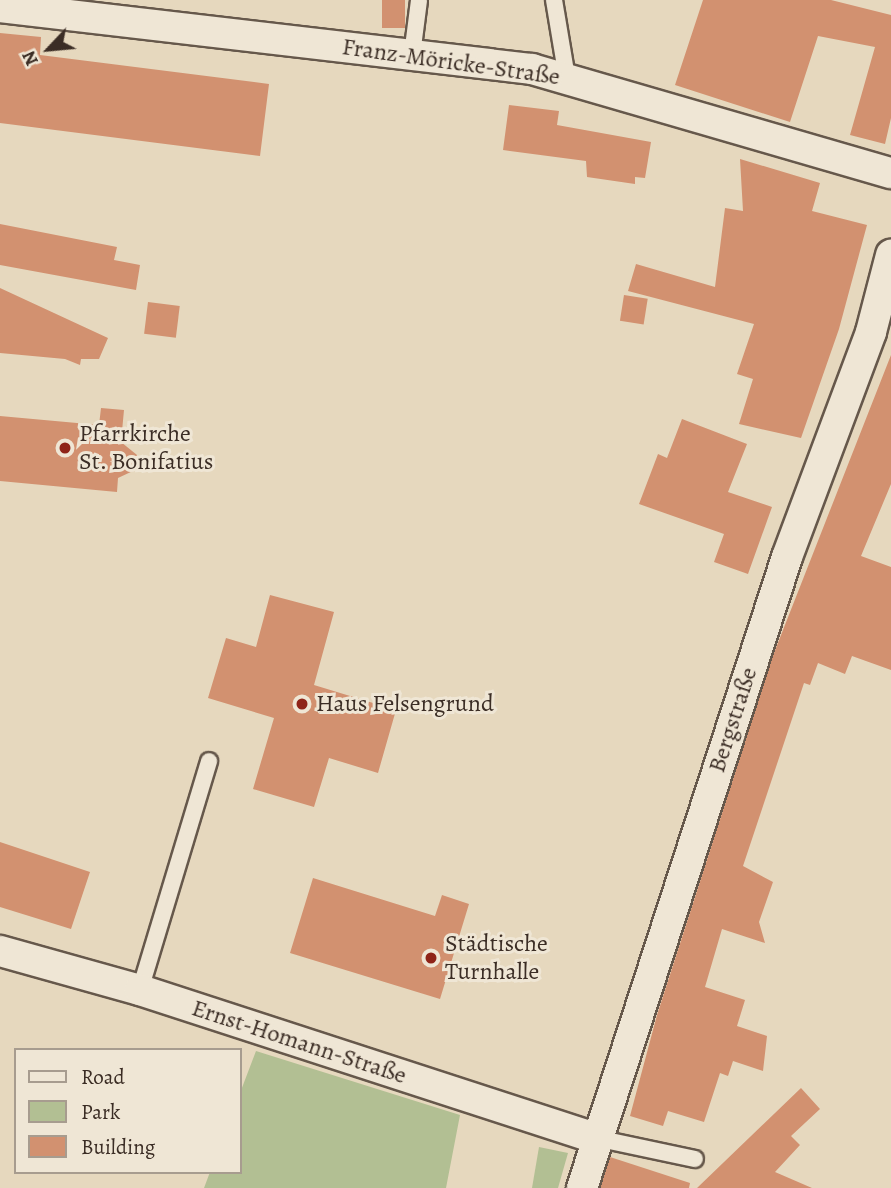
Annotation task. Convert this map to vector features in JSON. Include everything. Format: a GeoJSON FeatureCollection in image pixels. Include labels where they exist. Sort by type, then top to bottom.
{"type":"FeatureCollection","features":[{"type":"Feature","properties":{"kind":"street","name":"Franz-Möricke-Straße"},"geometry":{"type":"LineString","coordinates":[[0,6],[412,55],[567,78],[891,173]]}},
{"type":"Feature","properties":{"kind":"street","name":"Bergstraße"},"geometry":{"type":"LineString","coordinates":[[582,1188],[596,1138],[787,556],[871,332],[891,255]]}},
{"type":"Feature","properties":{"kind":"street","name":"Ernst-Homann-Straße"},"geometry":{"type":"LineString","coordinates":[[0,951],[140,990],[596,1138]]}},
{"type":"Feature","properties":{"kind":"lane"},"geometry":{"type":"LineString","coordinates":[[412,55],[419,0]]}},
{"type":"Feature","properties":{"kind":"lane"},"geometry":{"type":"LineString","coordinates":[[554,0],[567,78]]}},
{"type":"Feature","properties":{"kind":"lane"},"geometry":{"type":"LineString","coordinates":[[140,990],[209,761]]}},
{"type":"Feature","properties":{"kind":"lane"},"geometry":{"type":"LineString","coordinates":[[596,1138],[695,1159]]}},
{"type":"Feature","properties":{"kind":"green space"},"geometry":{"type":"Polygon","coordinates":[[[256,1051],[460,1115],[446,1188],[204,1188],[209,1174],[242,1174],[242,1088],[256,1051]]]}},
{"type":"Feature","properties":{"kind":"green space"},"geometry":{"type":"Polygon","coordinates":[[[539,1147],[568,1153],[558,1188],[532,1188],[539,1147]]]}},
{"type":"Feature","properties":{"kind":"building"},"geometry":{"type":"Polygon","coordinates":[[[382,0],[405,0],[405,28],[382,28],[382,0]]]}},
{"type":"Feature","properties":{"kind":"building"},"geometry":{"type":"Polygon","coordinates":[[[703,0],[831,0],[891,15],[891,118],[885,144],[850,135],[875,47],[818,36],[790,122],[675,85],[703,0]]]}},
{"type":"Feature","properties":{"kind":"building"},"geometry":{"type":"Polygon","coordinates":[[[0,33],[41,37],[40,55],[269,84],[260,156],[0,123],[0,33]]]}},
{"type":"Feature","properties":{"kind":"building"},"geometry":{"type":"Polygon","coordinates":[[[509,105],[559,111],[557,125],[651,142],[645,178],[635,177],[635,184],[587,177],[586,161],[503,150],[509,105]]]}},
{"type":"Feature","properties":{"kind":"building"},"geometry":{"type":"Polygon","coordinates":[[[740,159],[820,183],[812,211],[867,225],[839,329],[801,438],[739,424],[753,379],[737,374],[754,324],[628,291],[636,264],[715,287],[725,208],[743,211],[740,159]]]}},
{"type":"Feature","properties":{"kind":"building"},"geometry":{"type":"Polygon","coordinates":[[[0,224],[117,247],[114,260],[140,265],[136,290],[0,265],[0,224]]]}},
{"type":"Feature","properties":{"kind":"building"},"geometry":{"type":"Polygon","coordinates":[[[0,288],[108,338],[99,359],[81,359],[80,365],[65,359],[0,353],[0,288]]]}},
{"type":"Feature","properties":{"kind":"building"},"geometry":{"type":"Polygon","coordinates":[[[624,295],[648,299],[644,324],[620,321],[624,295]]]}},
{"type":"Feature","properties":{"kind":"building"},"geometry":{"type":"Polygon","coordinates":[[[148,302],[180,306],[176,338],[144,334],[148,302]]]}},
{"type":"Feature","properties":{"kind":"building"},"geometry":{"type":"Polygon","coordinates":[[[891,355],[891,484],[861,556],[891,567],[891,670],[852,656],[845,674],[818,663],[810,685],[804,683],[743,866],[773,882],[759,922],[765,943],[722,929],[705,987],[745,1000],[737,1026],[767,1036],[763,1071],[733,1061],[728,1076],[720,1073],[704,1122],[668,1111],[663,1126],[630,1116],[657,1015],[772,658],[891,355]]]}},
{"type":"Feature","properties":{"kind":"building","name":"Pfarrkirche St. Bonifatius"},"geometry":{"type":"Polygon","coordinates":[[[101,408],[124,410],[121,442],[137,455],[135,470],[118,478],[117,492],[0,481],[0,416],[99,425],[101,408]]]}},
{"type":"Feature","properties":{"kind":"building"},"geometry":{"type":"Polygon","coordinates":[[[682,419],[747,444],[728,492],[772,507],[748,574],[714,562],[724,534],[639,504],[658,454],[667,458],[682,419]]]}},
{"type":"Feature","properties":{"kind":"building","name":"Haus Felsengrund"},"geometry":{"type":"Polygon","coordinates":[[[270,595],[334,612],[314,685],[396,710],[378,773],[329,758],[314,807],[253,789],[274,718],[208,698],[226,638],[256,647],[270,595]]]}},
{"type":"Feature","properties":{"kind":"building"},"geometry":{"type":"Polygon","coordinates":[[[0,842],[90,872],[71,929],[0,907],[0,842]]]}},
{"type":"Feature","properties":{"kind":"building"},"geometry":{"type":"Polygon","coordinates":[[[313,878],[435,916],[442,895],[469,904],[440,999],[290,953],[313,878]]]}},
{"type":"Feature","properties":{"kind":"building"},"geometry":{"type":"Polygon","coordinates":[[[801,1088],[820,1109],[791,1136],[800,1145],[775,1172],[812,1188],[697,1188],[801,1088]]]}},
{"type":"Feature","properties":{"kind":"building"},"geometry":{"type":"Polygon","coordinates":[[[610,1157],[690,1183],[689,1188],[600,1188],[610,1157]]]}},
{"type":"Feature","properties":{"kind":"place","name":"Pfarrkirche St. Bonifatius"},"geometry":{"type":"Point","coordinates":[65,448]}},
{"type":"Feature","properties":{"kind":"place","name":"Haus Felsengrund"},"geometry":{"type":"Point","coordinates":[302,704]}},
{"type":"Feature","properties":{"kind":"place","name":"Städtische Turnhalle"},"geometry":{"type":"Point","coordinates":[431,958]}}]}
